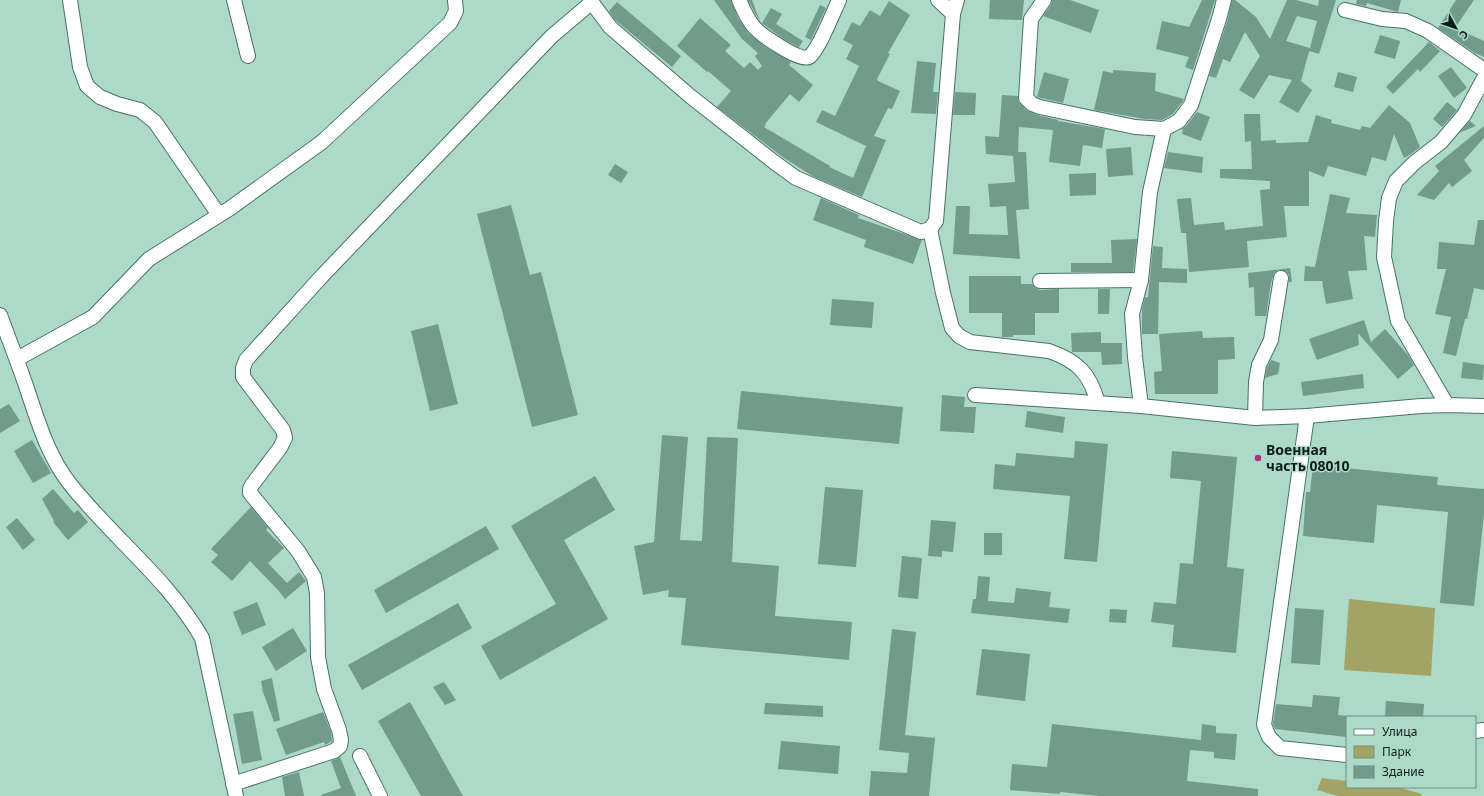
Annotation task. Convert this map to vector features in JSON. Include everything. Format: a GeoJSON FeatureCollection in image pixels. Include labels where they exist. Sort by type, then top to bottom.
{"type":"FeatureCollection","features":[{"type":"Feature","properties":{"kind":"street"},"geometry":{"type":"LineString","coordinates":[[70,0],[80,67],[88,86],[100,97],[117,104],[140,110],[155,122],[219,215]]}},
{"type":"Feature","properties":{"kind":"street"},"geometry":{"type":"LineString","coordinates":[[234,0],[248,56]]}},
{"type":"Feature","properties":{"kind":"street"},"geometry":{"type":"LineString","coordinates":[[17,359],[93,317],[149,259],[219,215],[322,142],[450,23],[456,11],[455,0]]}},
{"type":"Feature","properties":{"kind":"street"},"geometry":{"type":"LineString","coordinates":[[739,0],[755,28],[795,55],[805,58],[809,57],[816,49],[839,0]]}},
{"type":"Feature","properties":{"kind":"street"},"geometry":{"type":"LineString","coordinates":[[938,0],[953,14]]}},
{"type":"Feature","properties":{"kind":"street"},"geometry":{"type":"LineString","coordinates":[[0,314],[47,447],[69,484],[161,582],[192,620],[202,638],[234,790],[334,751],[340,746],[341,740],[339,730],[324,689],[318,656],[318,593],[314,577],[298,551],[250,493],[252,485],[280,448],[285,438],[283,430],[243,377],[242,368],[246,360],[322,276],[552,36],[591,1],[610,27],[684,91],[796,178],[921,232],[930,229],[936,221],[953,14],[957,0]]}},
{"type":"Feature","properties":{"kind":"street"},"geometry":{"type":"LineString","coordinates":[[1044,0],[1031,19],[1026,98],[1032,104],[1040,107],[1135,127],[1164,129],[1179,121],[1192,105],[1224,0]]}},
{"type":"Feature","properties":{"kind":"street"},"geometry":{"type":"LineString","coordinates":[[1345,10],[1382,20],[1406,21],[1428,31],[1484,70]]}},
{"type":"Feature","properties":{"kind":"street"},"geometry":{"type":"LineString","coordinates":[[1447,405],[1398,321],[1384,257],[1386,221],[1389,198],[1396,181],[1414,163],[1441,142],[1464,115],[1484,78]]}},
{"type":"Feature","properties":{"kind":"street"},"geometry":{"type":"LineString","coordinates":[[1142,406],[1135,357],[1132,314],[1141,280],[1150,192],[1164,129]]}},
{"type":"Feature","properties":{"kind":"street"},"geometry":{"type":"LineString","coordinates":[[930,229],[952,328],[959,336],[970,342],[1049,351],[1061,355],[1078,365],[1087,374],[1098,403]]}},
{"type":"Feature","properties":{"kind":"street"},"geometry":{"type":"LineString","coordinates":[[1255,418],[1256,382],[1258,371],[1263,355],[1271,340],[1281,278]]}},
{"type":"Feature","properties":{"kind":"street"},"geometry":{"type":"LineString","coordinates":[[1040,281],[1141,280]]}},
{"type":"Feature","properties":{"kind":"street"},"geometry":{"type":"LineString","coordinates":[[975,395],[1142,406],[1255,418],[1307,416],[1447,405],[1484,406]]}},
{"type":"Feature","properties":{"kind":"street"},"geometry":{"type":"LineString","coordinates":[[1307,416],[1264,725],[1269,737],[1280,748],[1346,755]]}},
{"type":"Feature","properties":{"kind":"street"},"geometry":{"type":"LineString","coordinates":[[360,756],[380,796]]}},
{"type":"Feature","properties":{"kind":"green space"},"geometry":{"type":"Polygon","coordinates":[[[1349,599],[1435,608],[1431,676],[1344,670],[1349,599]]]}},
{"type":"Feature","properties":{"kind":"green space"},"geometry":{"type":"Polygon","coordinates":[[[1322,778],[1346,781],[1346,788],[1401,788],[1422,794],[1421,796],[1338,796],[1317,790],[1322,778]]]}},
{"type":"Feature","properties":{"kind":"building"},"geometry":{"type":"Polygon","coordinates":[[[714,0],[731,0],[738,18],[748,33],[767,48],[791,62],[789,65],[813,85],[799,102],[790,94],[764,127],[830,166],[829,167],[853,178],[866,146],[816,122],[822,110],[835,116],[859,66],[846,59],[853,45],[843,40],[852,22],[860,26],[870,10],[880,16],[889,1],[910,15],[888,53],[890,54],[877,79],[878,81],[900,91],[892,109],[888,108],[874,136],[886,140],[862,197],[814,177],[784,158],[717,107],[731,91],[677,46],[700,18],[731,45],[725,51],[744,68],[750,62],[758,70],[762,66],[755,56],[758,53],[742,39],[714,0]]]}},
{"type":"Feature","properties":{"kind":"building"},"geometry":{"type":"Polygon","coordinates":[[[748,0],[752,0],[760,21],[755,13],[748,0]]]}},
{"type":"Feature","properties":{"kind":"building"},"geometry":{"type":"Polygon","coordinates":[[[990,0],[1024,0],[1022,20],[989,19],[990,0]]]}},
{"type":"Feature","properties":{"kind":"building"},"geometry":{"type":"Polygon","coordinates":[[[1052,0],[1070,0],[1099,10],[1091,33],[1043,16],[1051,5],[1052,0]]]}},
{"type":"Feature","properties":{"kind":"building"},"geometry":{"type":"Polygon","coordinates":[[[1202,0],[1215,0],[1193,70],[1185,67],[1189,57],[1156,49],[1162,21],[1189,27],[1202,0]]]}},
{"type":"Feature","properties":{"kind":"building"},"geometry":{"type":"Polygon","coordinates":[[[1232,0],[1235,0],[1256,17],[1270,39],[1287,0],[1296,0],[1318,6],[1319,0],[1336,0],[1319,54],[1309,51],[1301,81],[1312,90],[1298,113],[1279,102],[1292,80],[1269,75],[1254,99],[1239,90],[1260,56],[1245,32],[1230,62],[1223,59],[1216,78],[1209,76],[1227,22],[1232,0]],[[1297,16],[1286,41],[1310,48],[1317,21],[1297,16]]]}},
{"type":"Feature","properties":{"kind":"building"},"geometry":{"type":"Polygon","coordinates":[[[1357,0],[1401,0],[1398,12],[1367,3],[1366,6],[1356,4],[1357,0]]]}},
{"type":"Feature","properties":{"kind":"building"},"geometry":{"type":"Polygon","coordinates":[[[1456,0],[1474,0],[1455,28],[1484,41],[1484,57],[1475,53],[1438,28],[1456,0]]]}},
{"type":"Feature","properties":{"kind":"building"},"geometry":{"type":"Polygon","coordinates":[[[617,2],[681,56],[672,67],[614,19],[609,11],[617,2]]]}},
{"type":"Feature","properties":{"kind":"building"},"geometry":{"type":"Polygon","coordinates":[[[820,5],[826,8],[811,40],[805,37],[820,5]]]}},
{"type":"Feature","properties":{"kind":"building"},"geometry":{"type":"Polygon","coordinates":[[[771,8],[782,14],[776,24],[803,41],[799,47],[785,40],[762,23],[771,8]]]}},
{"type":"Feature","properties":{"kind":"building"},"geometry":{"type":"Polygon","coordinates":[[[1380,35],[1400,41],[1395,59],[1374,53],[1380,35]]]}},
{"type":"Feature","properties":{"kind":"building"},"geometry":{"type":"Polygon","coordinates":[[[1429,42],[1440,51],[1420,72],[1418,69],[1393,94],[1386,87],[1429,42]]]}},
{"type":"Feature","properties":{"kind":"building"},"geometry":{"type":"Polygon","coordinates":[[[917,61],[936,63],[933,92],[938,92],[936,114],[911,113],[917,61]]]}},
{"type":"Feature","properties":{"kind":"building"},"geometry":{"type":"Polygon","coordinates":[[[1451,67],[1467,88],[1454,98],[1438,76],[1451,67]]]}},
{"type":"Feature","properties":{"kind":"building"},"geometry":{"type":"Polygon","coordinates":[[[1113,70],[1156,73],[1155,91],[1184,99],[1173,114],[1162,120],[1145,119],[1094,110],[1103,71],[1113,73],[1113,70]]]}},
{"type":"Feature","properties":{"kind":"building"},"geometry":{"type":"Polygon","coordinates":[[[1044,72],[1069,79],[1063,103],[1037,97],[1044,72]]]}},
{"type":"Feature","properties":{"kind":"building"},"geometry":{"type":"Polygon","coordinates":[[[1338,72],[1357,77],[1353,92],[1334,87],[1338,72]]]}},
{"type":"Feature","properties":{"kind":"building"},"geometry":{"type":"Polygon","coordinates":[[[955,92],[976,93],[975,115],[953,115],[955,92]]]}},
{"type":"Feature","properties":{"kind":"building"},"geometry":{"type":"Polygon","coordinates":[[[1002,95],[1018,96],[1018,101],[1026,110],[1037,115],[1058,121],[1105,129],[1102,148],[1083,145],[1080,166],[1049,162],[1053,130],[1019,127],[1018,152],[1026,152],[1029,209],[1016,210],[1020,259],[953,254],[956,206],[970,206],[969,234],[1008,235],[1006,206],[990,207],[988,184],[1015,182],[1013,156],[986,154],[985,136],[999,137],[1002,95]]]}},
{"type":"Feature","properties":{"kind":"building"},"geometry":{"type":"Polygon","coordinates":[[[1447,102],[1457,110],[1442,127],[1433,119],[1447,102]]]}},
{"type":"Feature","properties":{"kind":"building"},"geometry":{"type":"Polygon","coordinates":[[[1389,105],[1410,123],[1420,147],[1404,158],[1394,134],[1386,161],[1372,157],[1366,176],[1328,166],[1324,177],[1309,171],[1309,206],[1284,206],[1287,237],[1247,241],[1249,267],[1189,272],[1186,233],[1181,233],[1177,199],[1191,198],[1194,225],[1224,222],[1225,230],[1263,226],[1260,190],[1270,189],[1270,181],[1220,178],[1220,169],[1252,169],[1251,141],[1245,142],[1244,114],[1260,114],[1261,141],[1276,140],[1276,143],[1308,142],[1316,115],[1332,120],[1331,123],[1360,130],[1362,126],[1370,128],[1389,105]]]}},
{"type":"Feature","properties":{"kind":"building"},"geometry":{"type":"Polygon","coordinates":[[[1197,112],[1210,117],[1201,141],[1182,134],[1183,130],[1181,130],[1197,112]]]}},
{"type":"Feature","properties":{"kind":"building"},"geometry":{"type":"Polygon","coordinates":[[[1470,121],[1476,126],[1459,133],[1470,121]]]}},
{"type":"Feature","properties":{"kind":"building"},"geometry":{"type":"Polygon","coordinates":[[[1484,126],[1484,138],[1464,160],[1472,171],[1452,187],[1449,183],[1434,200],[1417,195],[1439,171],[1435,166],[1484,126]]]}},
{"type":"Feature","properties":{"kind":"building"},"geometry":{"type":"Polygon","coordinates":[[[1131,147],[1133,175],[1108,177],[1106,149],[1131,147]]]}},
{"type":"Feature","properties":{"kind":"building"},"geometry":{"type":"Polygon","coordinates":[[[1168,152],[1203,157],[1202,173],[1164,168],[1168,152]]]}},
{"type":"Feature","properties":{"kind":"building"},"geometry":{"type":"Polygon","coordinates":[[[615,164],[628,172],[621,183],[608,175],[615,164]]]}},
{"type":"Feature","properties":{"kind":"building"},"geometry":{"type":"Polygon","coordinates":[[[1096,173],[1096,195],[1070,196],[1069,174],[1096,173]]]}},
{"type":"Feature","properties":{"kind":"building"},"geometry":{"type":"Polygon","coordinates":[[[1330,194],[1350,198],[1346,213],[1377,215],[1375,237],[1364,236],[1367,270],[1348,271],[1353,299],[1326,304],[1322,281],[1304,281],[1305,266],[1315,267],[1330,194]]]}},
{"type":"Feature","properties":{"kind":"building"},"geometry":{"type":"Polygon","coordinates":[[[821,198],[859,215],[858,218],[922,240],[913,264],[864,247],[866,240],[813,220],[821,198]]]}},
{"type":"Feature","properties":{"kind":"building"},"geometry":{"type":"Polygon","coordinates":[[[511,205],[530,275],[541,272],[578,415],[532,427],[477,214],[511,205]]]}},
{"type":"Feature","properties":{"kind":"building"},"geometry":{"type":"Polygon","coordinates":[[[1478,220],[1484,220],[1484,290],[1474,288],[1456,356],[1443,353],[1451,317],[1435,314],[1446,269],[1437,269],[1439,242],[1474,245],[1478,220]]]}},
{"type":"Feature","properties":{"kind":"building"},"geometry":{"type":"Polygon","coordinates":[[[1137,239],[1133,272],[1071,272],[1071,263],[1112,263],[1111,240],[1137,239]]]}},
{"type":"Feature","properties":{"kind":"building"},"geometry":{"type":"Polygon","coordinates":[[[1153,246],[1163,247],[1162,268],[1187,269],[1187,283],[1159,282],[1158,334],[1142,334],[1142,309],[1145,297],[1148,297],[1153,246]]]}},
{"type":"Feature","properties":{"kind":"building"},"geometry":{"type":"Polygon","coordinates":[[[1290,268],[1292,282],[1289,282],[1289,275],[1286,271],[1278,270],[1274,273],[1266,316],[1255,316],[1254,287],[1249,288],[1248,273],[1290,268]]]}},
{"type":"Feature","properties":{"kind":"building"},"geometry":{"type":"Polygon","coordinates":[[[969,276],[1021,276],[1021,284],[1032,284],[1040,290],[1059,289],[1059,313],[1035,313],[1035,335],[1013,335],[1013,337],[1002,337],[1002,313],[969,313],[969,276]]]}},
{"type":"Feature","properties":{"kind":"building"},"geometry":{"type":"Polygon","coordinates":[[[1098,289],[1110,289],[1109,314],[1098,314],[1098,289]]]}},
{"type":"Feature","properties":{"kind":"building"},"geometry":{"type":"Polygon","coordinates":[[[832,299],[874,302],[872,328],[830,325],[832,299]]]}},
{"type":"Feature","properties":{"kind":"building"},"geometry":{"type":"Polygon","coordinates":[[[1364,320],[1371,342],[1385,329],[1408,355],[1414,365],[1398,379],[1358,333],[1359,345],[1317,360],[1309,339],[1364,320]]]}},
{"type":"Feature","properties":{"kind":"building"},"geometry":{"type":"Polygon","coordinates":[[[438,324],[458,404],[430,411],[411,331],[438,324]]]}},
{"type":"Feature","properties":{"kind":"building"},"geometry":{"type":"Polygon","coordinates":[[[1202,331],[1203,338],[1234,337],[1235,359],[1218,360],[1218,394],[1155,394],[1154,372],[1162,371],[1159,334],[1202,331]]]}},
{"type":"Feature","properties":{"kind":"building"},"geometry":{"type":"Polygon","coordinates":[[[1101,332],[1101,343],[1122,343],[1122,364],[1102,365],[1101,352],[1072,352],[1071,333],[1101,332]]]}},
{"type":"Feature","properties":{"kind":"building"},"geometry":{"type":"Polygon","coordinates":[[[1271,360],[1280,363],[1278,374],[1265,378],[1267,368],[1271,360]]]}},
{"type":"Feature","properties":{"kind":"building"},"geometry":{"type":"Polygon","coordinates":[[[1463,362],[1484,365],[1483,380],[1461,378],[1463,362]]]}},
{"type":"Feature","properties":{"kind":"building"},"geometry":{"type":"Polygon","coordinates":[[[1363,374],[1364,388],[1303,396],[1301,382],[1363,374]]]}},
{"type":"Feature","properties":{"kind":"building"},"geometry":{"type":"Polygon","coordinates":[[[741,391],[903,407],[899,444],[737,429],[741,391]]]}},
{"type":"Feature","properties":{"kind":"building"},"geometry":{"type":"Polygon","coordinates":[[[942,395],[965,397],[964,407],[976,407],[974,433],[940,431],[942,395]]]}},
{"type":"Feature","properties":{"kind":"building"},"geometry":{"type":"Polygon","coordinates":[[[9,404],[20,421],[0,433],[0,409],[9,404]]]}},
{"type":"Feature","properties":{"kind":"building"},"geometry":{"type":"Polygon","coordinates":[[[1027,411],[1065,417],[1063,433],[1025,427],[1027,411]]]}},
{"type":"Feature","properties":{"kind":"building"},"geometry":{"type":"Polygon","coordinates":[[[662,435],[688,437],[680,540],[702,541],[707,437],[738,438],[732,562],[779,566],[775,616],[852,622],[849,660],[681,645],[686,598],[668,597],[669,590],[643,595],[634,546],[654,542],[662,435]]]}},
{"type":"Feature","properties":{"kind":"building"},"geometry":{"type":"Polygon","coordinates":[[[32,440],[51,473],[33,483],[14,451],[32,440]]]}},
{"type":"Feature","properties":{"kind":"building"},"geometry":{"type":"Polygon","coordinates":[[[1075,441],[1108,444],[1097,562],[1064,559],[1070,496],[993,489],[995,464],[1015,466],[1016,453],[1074,458],[1075,441]]]}},
{"type":"Feature","properties":{"kind":"building"},"geometry":{"type":"Polygon","coordinates":[[[1172,451],[1237,457],[1227,567],[1244,569],[1236,653],[1172,647],[1174,625],[1151,622],[1154,602],[1176,604],[1180,563],[1193,564],[1201,481],[1170,478],[1172,451]]]}},
{"type":"Feature","properties":{"kind":"building"},"geometry":{"type":"Polygon","coordinates":[[[1313,465],[1438,477],[1437,485],[1484,489],[1484,515],[1474,606],[1440,603],[1448,512],[1377,505],[1374,543],[1303,536],[1306,492],[1310,492],[1313,465]]]}},
{"type":"Feature","properties":{"kind":"building"},"geometry":{"type":"Polygon","coordinates":[[[595,476],[615,510],[564,540],[608,619],[500,680],[481,646],[556,604],[511,526],[595,476]]]}},
{"type":"Feature","properties":{"kind":"building"},"geometry":{"type":"Polygon","coordinates":[[[825,487],[863,490],[856,567],[818,564],[825,487]]]}},
{"type":"Feature","properties":{"kind":"building"},"geometry":{"type":"Polygon","coordinates":[[[53,489],[74,513],[78,510],[88,522],[68,540],[53,522],[54,521],[42,499],[53,489]]]}},
{"type":"Feature","properties":{"kind":"building"},"geometry":{"type":"Polygon","coordinates":[[[251,507],[268,528],[266,530],[284,548],[268,563],[287,583],[299,572],[306,581],[285,599],[250,561],[232,581],[211,562],[218,555],[211,549],[251,507]]]}},
{"type":"Feature","properties":{"kind":"building"},"geometry":{"type":"Polygon","coordinates":[[[17,518],[35,540],[23,550],[6,527],[17,518]]]}},
{"type":"Feature","properties":{"kind":"building"},"geometry":{"type":"Polygon","coordinates":[[[931,520],[956,522],[953,552],[942,551],[942,557],[928,556],[931,520]]]}},
{"type":"Feature","properties":{"kind":"building"},"geometry":{"type":"Polygon","coordinates":[[[486,526],[499,549],[386,613],[374,590],[486,526]]]}},
{"type":"Feature","properties":{"kind":"building"},"geometry":{"type":"Polygon","coordinates":[[[984,533],[1002,533],[1002,555],[984,555],[984,533]]]}},
{"type":"Feature","properties":{"kind":"building"},"geometry":{"type":"Polygon","coordinates":[[[902,556],[922,558],[918,599],[898,597],[902,556]]]}},
{"type":"Feature","properties":{"kind":"building"},"geometry":{"type":"Polygon","coordinates":[[[978,576],[990,577],[988,601],[1014,603],[1016,588],[1051,592],[1049,607],[1070,609],[1068,623],[971,613],[973,599],[976,599],[978,576]]]}},
{"type":"Feature","properties":{"kind":"building"},"geometry":{"type":"Polygon","coordinates":[[[257,602],[266,625],[242,635],[233,612],[257,602]]]}},
{"type":"Feature","properties":{"kind":"building"},"geometry":{"type":"Polygon","coordinates":[[[458,603],[472,628],[362,690],[348,665],[458,603]]]}},
{"type":"Feature","properties":{"kind":"building"},"geometry":{"type":"Polygon","coordinates":[[[1295,608],[1324,610],[1320,665],[1291,663],[1295,608]]]}},
{"type":"Feature","properties":{"kind":"building"},"geometry":{"type":"Polygon","coordinates":[[[1110,609],[1127,610],[1126,623],[1109,622],[1110,609]]]}},
{"type":"Feature","properties":{"kind":"building"},"geometry":{"type":"Polygon","coordinates":[[[293,628],[307,651],[276,671],[262,647],[293,628]]]}},
{"type":"Feature","properties":{"kind":"building"},"geometry":{"type":"Polygon","coordinates":[[[892,629],[916,632],[905,735],[935,738],[929,796],[869,796],[871,771],[907,773],[909,753],[879,750],[892,629]]]}},
{"type":"Feature","properties":{"kind":"building"},"geometry":{"type":"Polygon","coordinates":[[[982,649],[1030,654],[1025,701],[976,695],[982,649]]]}},
{"type":"Feature","properties":{"kind":"building"},"geometry":{"type":"Polygon","coordinates":[[[272,678],[280,720],[274,722],[263,692],[261,681],[272,678]]]}},
{"type":"Feature","properties":{"kind":"building"},"geometry":{"type":"Polygon","coordinates":[[[444,682],[456,700],[445,705],[433,687],[444,682]]]}},
{"type":"Feature","properties":{"kind":"building"},"geometry":{"type":"Polygon","coordinates":[[[1313,695],[1340,697],[1338,715],[1347,716],[1346,737],[1275,729],[1273,724],[1276,704],[1312,707],[1313,695]]]}},
{"type":"Feature","properties":{"kind":"building"},"geometry":{"type":"Polygon","coordinates":[[[1386,701],[1424,704],[1423,716],[1385,716],[1386,701]]]}},
{"type":"Feature","properties":{"kind":"building"},"geometry":{"type":"Polygon","coordinates":[[[410,702],[463,796],[421,796],[378,721],[410,702]]]}},
{"type":"Feature","properties":{"kind":"building"},"geometry":{"type":"Polygon","coordinates":[[[765,703],[823,706],[823,717],[764,714],[765,703]]]}},
{"type":"Feature","properties":{"kind":"building"},"geometry":{"type":"Polygon","coordinates":[[[253,711],[262,760],[242,764],[233,714],[253,711]]]}},
{"type":"Feature","properties":{"kind":"building"},"geometry":{"type":"Polygon","coordinates":[[[323,712],[331,732],[332,741],[325,745],[324,742],[286,755],[276,729],[323,712]]]}},
{"type":"Feature","properties":{"kind":"building"},"geometry":{"type":"Polygon","coordinates":[[[1052,724],[1201,740],[1202,724],[1216,726],[1216,733],[1237,734],[1235,760],[1214,758],[1214,752],[1190,750],[1187,781],[1258,789],[1258,796],[1099,796],[1060,792],[1060,794],[1010,790],[1012,764],[1047,767],[1052,724]]]}},
{"type":"Feature","properties":{"kind":"building"},"geometry":{"type":"Polygon","coordinates":[[[781,741],[840,746],[838,774],[778,769],[781,741]]]}},
{"type":"Feature","properties":{"kind":"building"},"geometry":{"type":"Polygon","coordinates":[[[340,757],[356,796],[322,796],[321,795],[341,788],[331,761],[340,757]]]}},
{"type":"Feature","properties":{"kind":"building"},"geometry":{"type":"Polygon","coordinates":[[[299,772],[304,796],[285,796],[282,777],[299,772]]]}},
{"type":"Feature","properties":{"kind":"place","name":"Военная часть 08010"},"geometry":{"type":"Point","coordinates":[1258,458]}}]}
